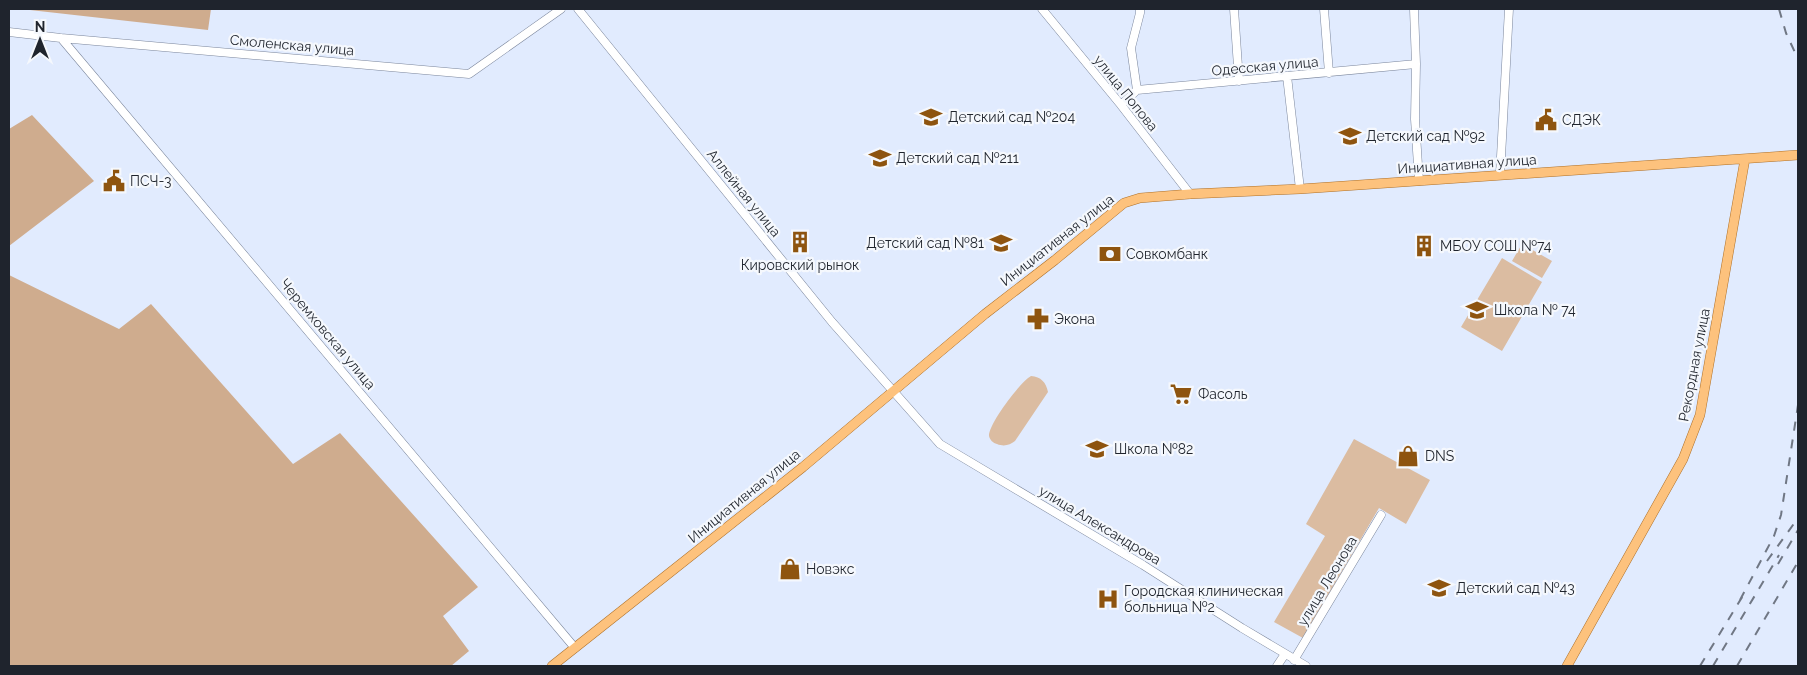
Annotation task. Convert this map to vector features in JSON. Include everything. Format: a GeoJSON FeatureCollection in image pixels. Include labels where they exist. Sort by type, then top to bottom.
{"type":"FeatureCollection","features":[{"type":"Feature","properties":{"kind":"main road","name":"Инициативная улица"},"geometry":{"type":"LineString","coordinates":[[552,666],[803,467],[985,314],[1124,203],[1140,198],[1190,194],[1300,189],[1798,156]]}},
{"type":"Feature","properties":{"kind":"main road","name":"Рекордная улица"},"geometry":{"type":"LineString","coordinates":[[1567,666],[1693,438],[1700,415],[1744,159]]}},
{"type":"Feature","properties":{"kind":"street","name":"Аллейная улица"},"geometry":{"type":"LineString","coordinates":[[578,9],[832,322],[892,392]]}},
{"type":"Feature","properties":{"kind":"street","name":"улица Попова"},"geometry":{"type":"LineString","coordinates":[[1042,9],[1121,105],[1190,194]]}},
{"type":"Feature","properties":{"kind":"street"},"geometry":{"type":"LineString","coordinates":[[1121,105],[1137,90],[1131,48],[1140,9]]}},
{"type":"Feature","properties":{"kind":"street"},"geometry":{"type":"LineString","coordinates":[[1234,9],[1239,81]]}},
{"type":"Feature","properties":{"kind":"street"},"geometry":{"type":"LineString","coordinates":[[1324,9],[1329,73]]}},
{"type":"Feature","properties":{"kind":"street"},"geometry":{"type":"LineString","coordinates":[[1414,9],[1415,119],[1419,180]]}},
{"type":"Feature","properties":{"kind":"street"},"geometry":{"type":"LineString","coordinates":[[1500,175],[1510,9]]}},
{"type":"Feature","properties":{"kind":"street","name":"Смоленская улица"},"geometry":{"type":"LineString","coordinates":[[9,32],[469,74],[558,10]]}},
{"type":"Feature","properties":{"kind":"street","name":"Черемховская улица"},"geometry":{"type":"LineString","coordinates":[[61,38],[575,648]]}},
{"type":"Feature","properties":{"kind":"street","name":"Одесская улица"},"geometry":{"type":"LineString","coordinates":[[1137,90],[1416,64]]}},
{"type":"Feature","properties":{"kind":"street"},"geometry":{"type":"LineString","coordinates":[[1286,76],[1300,189]]}},
{"type":"Feature","properties":{"kind":"street","name":"улица Александрова"},"geometry":{"type":"LineString","coordinates":[[892,392],[940,444],[1144,564],[1306,666]]}},
{"type":"Feature","properties":{"kind":"street","name":"улица Леонова"},"geometry":{"type":"LineString","coordinates":[[1294,660],[1381,515]]}},
{"type":"Feature","properties":{"kind":"street"},"geometry":{"type":"LineString","coordinates":[[1277,666],[1285,654]]}},
{"type":"Feature","properties":{"kind":"shaded area"},"geometry":{"type":"Polygon","coordinates":[[[21,9],[211,9],[208,30],[21,9]]]}},
{"type":"Feature","properties":{"kind":"shaded area"},"geometry":{"type":"Polygon","coordinates":[[[32,115],[94,181],[9,246],[9,129],[32,115]]]}},
{"type":"Feature","properties":{"kind":"shaded area"},"geometry":{"type":"Polygon","coordinates":[[[1522,244],[1552,261],[1542,278],[1512,261],[1522,244]]]}},
{"type":"Feature","properties":{"kind":"shaded area"},"geometry":{"type":"Polygon","coordinates":[[[1502,258],[1542,282],[1502,351],[1461,327],[1502,258]]]}},
{"type":"Feature","properties":{"kind":"shaded area"},"geometry":{"type":"Polygon","coordinates":[[[9,275],[119,329],[151,304],[293,464],[340,433],[478,587],[443,616],[469,651],[451,666],[9,666],[9,275]]]}},
{"type":"Feature","properties":{"kind":"shaded area"},"geometry":{"type":"Polygon","coordinates":[[[1031,376],[1042,381],[1046,385],[1048,392],[1015,441],[1004,445],[994,443],[989,436],[994,423],[1013,395],[1031,376]]]}},
{"type":"Feature","properties":{"kind":"shaded area"},"geometry":{"type":"Polygon","coordinates":[[[1354,439],[1430,480],[1406,524],[1379,508],[1303,638],[1274,622],[1325,536],[1306,524],[1354,439]]]}},
{"type":"Feature","properties":{"kind":"railway"},"geometry":{"type":"LineString","coordinates":[[1779,9],[1786,33],[1798,59]]}},
{"type":"Feature","properties":{"kind":"railway"},"geometry":{"type":"LineString","coordinates":[[1740,600],[1774,536],[1781,515],[1798,405]]}},
{"type":"Feature","properties":{"kind":"railway"},"geometry":{"type":"LineString","coordinates":[[1767,561],[1798,518]]}},
{"type":"Feature","properties":{"kind":"railway"},"geometry":{"type":"LineString","coordinates":[[1778,564],[1798,530]]}},
{"type":"Feature","properties":{"kind":"railway"},"geometry":{"type":"LineString","coordinates":[[1713,666],[1779,555]]}},
{"type":"Feature","properties":{"kind":"railway"},"geometry":{"type":"LineString","coordinates":[[1737,666],[1798,562]]}},
{"type":"Feature","properties":{"kind":"railway"},"geometry":{"type":"LineString","coordinates":[[1700,666],[1744,594]]}},
{"type":"Feature","properties":{"kind":"place","name":"Детский сад №204"},"geometry":{"type":"Point","coordinates":[931,117]}},
{"type":"Feature","properties":{"kind":"place","name":"СДЭК"},"geometry":{"type":"Point","coordinates":[1546,120]}},
{"type":"Feature","properties":{"kind":"place","name":"Детский сад №92"},"geometry":{"type":"Point","coordinates":[1350,136]}},
{"type":"Feature","properties":{"kind":"place","name":"Детский сад №211"},"geometry":{"type":"Point","coordinates":[880,158]}},
{"type":"Feature","properties":{"kind":"place","name":"ПСЧ-3"},"geometry":{"type":"Point","coordinates":[114,181]}},
{"type":"Feature","properties":{"kind":"place","name":"Кировский рынок"},"geometry":{"type":"Point","coordinates":[800,242]}},
{"type":"Feature","properties":{"kind":"place","name":"Детский сад №81"},"geometry":{"type":"Point","coordinates":[1001,243]}},
{"type":"Feature","properties":{"kind":"place","name":"МБОУ СОШ №74"},"geometry":{"type":"Point","coordinates":[1424,246]}},
{"type":"Feature","properties":{"kind":"place","name":"Совкомбанк"},"geometry":{"type":"Point","coordinates":[1110,254]}},
{"type":"Feature","properties":{"kind":"place","name":"Школа № 74"},"geometry":{"type":"Point","coordinates":[1477,310]}},
{"type":"Feature","properties":{"kind":"place","name":"Экона"},"geometry":{"type":"Point","coordinates":[1038,319]}},
{"type":"Feature","properties":{"kind":"place","name":"Фасоль"},"geometry":{"type":"Point","coordinates":[1181,394]}},
{"type":"Feature","properties":{"kind":"place","name":"Школа №82"},"geometry":{"type":"Point","coordinates":[1097,449]}},
{"type":"Feature","properties":{"kind":"place","name":"DNS"},"geometry":{"type":"Point","coordinates":[1408,456]}},
{"type":"Feature","properties":{"kind":"place","name":"Новэкс"},"geometry":{"type":"Point","coordinates":[790,569]}},
{"type":"Feature","properties":{"kind":"place","name":"Детский сад №43"},"geometry":{"type":"Point","coordinates":[1439,588]}},
{"type":"Feature","properties":{"kind":"place","name":"Городская клиническая больница №2"},"geometry":{"type":"Point","coordinates":[1108,599]}}]}
